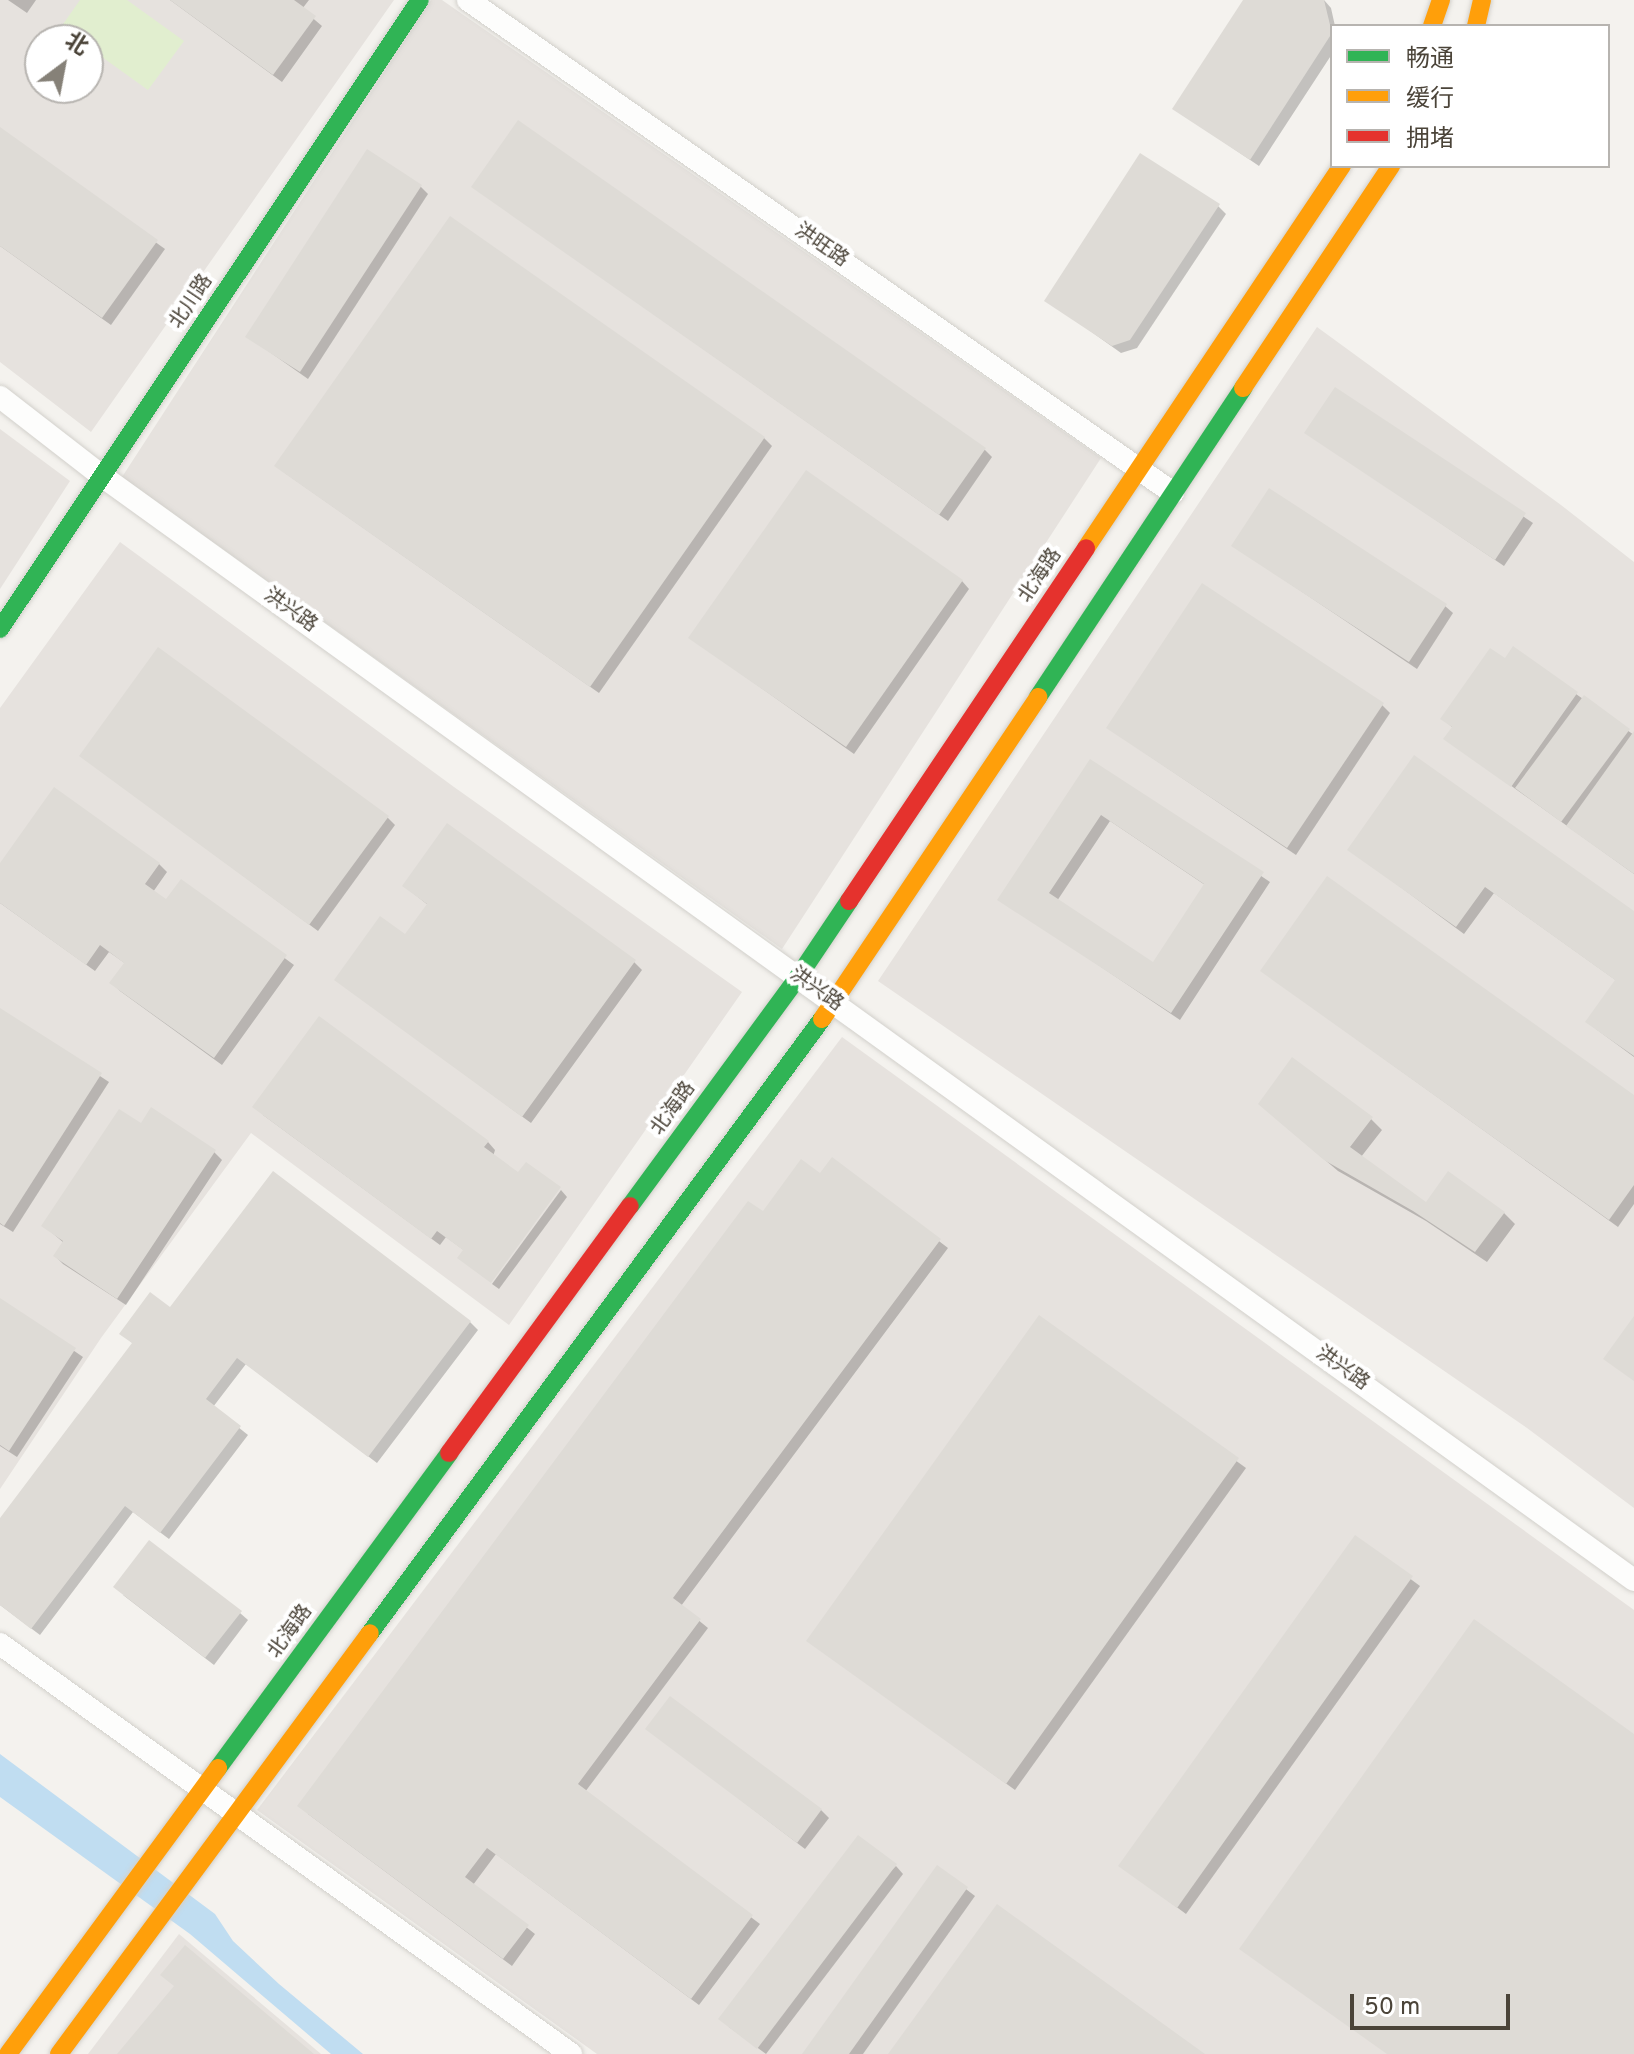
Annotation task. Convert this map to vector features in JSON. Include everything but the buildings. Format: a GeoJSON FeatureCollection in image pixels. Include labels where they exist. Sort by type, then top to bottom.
{"type":"FeatureCollection","features":[{"type":"Feature","properties":{"kind":"street","name":"北川路"},"geometry":{"type":"LineString","coordinates":[[0,629],[420,0]]}},
{"type":"Feature","properties":{"kind":"street","name":"洪旺路"},"geometry":{"type":"LineString","coordinates":[[468,0],[1173,493]]}},
{"type":"Feature","properties":{"kind":"street"},"geometry":{"type":"LineString","coordinates":[[1433,24],[1441,0]]}},
{"type":"Feature","properties":{"kind":"street"},"geometry":{"type":"LineString","coordinates":[[1476,24],[1482,0]]}},
{"type":"Feature","properties":{"kind":"street","name":"北海路"},"geometry":{"type":"LineString","coordinates":[[8,2054],[798,977],[1341,168]]}},
{"type":"Feature","properties":{"kind":"street"},"geometry":{"type":"LineString","coordinates":[[59,2054],[834,1003],[1390,168]]}},
{"type":"Feature","properties":{"kind":"street","name":"洪兴路"},"geometry":{"type":"LineString","coordinates":[[0,397],[102,476],[1634,1580]]}},
{"type":"Feature","properties":{"kind":"street"},"geometry":{"type":"LineString","coordinates":[[0,1644],[571,2054]]}},
{"type":"Feature","properties":{"kind":"shaded area"},"geometry":{"type":"Polygon","coordinates":[[[0,0],[394,0],[91,432],[0,362],[0,0]]]}},
{"type":"Feature","properties":{"kind":"shaded area"},"geometry":{"type":"Polygon","coordinates":[[[431,0],[442,0],[1101,458],[782,949],[122,477],[431,0]]]}},
{"type":"Feature","properties":{"kind":"shaded area"},"geometry":{"type":"Polygon","coordinates":[[[1317,327],[1634,562],[1634,1508],[1527,1428],[878,981],[1317,327]]]}},
{"type":"Feature","properties":{"kind":"shaded area"},"geometry":{"type":"Polygon","coordinates":[[[0,429],[70,481],[0,589],[0,429]]]}},
{"type":"Feature","properties":{"kind":"shaded area"},"geometry":{"type":"Polygon","coordinates":[[[120,542],[454,787],[742,992],[509,1325],[251,1133],[101,1338],[0,1489],[0,708],[120,542]]]}},
{"type":"Feature","properties":{"kind":"shaded area"},"geometry":{"type":"Polygon","coordinates":[[[842,1037],[1634,1610],[1634,2054],[597,2054],[257,1810],[842,1037]]]}},
{"type":"Feature","properties":{"kind":"shaded area"},"geometry":{"type":"Polygon","coordinates":[[[179,1934],[321,2054],[88,2054],[179,1934]]]}},
{"type":"Feature","properties":{"kind":"green space"},"geometry":{"type":"Polygon","coordinates":[[[80,0],[127,0],[184,41],[148,90],[104,58],[104,24],[63,24],[80,0]]]}},
{"type":"Feature","properties":{"kind":"water"},"geometry":{"type":"Polygon","coordinates":[[[0,1754],[215,1914],[233,1941],[363,2054],[331,2054],[190,1934],[0,1797],[0,1754]]]}},
{"type":"Feature","properties":{"kind":"traffic: fast"},"geometry":{"type":"LineString","coordinates":[[0,629],[420,0]]}},
{"type":"Feature","properties":{"kind":"traffic: fast"},"geometry":{"type":"LineString","coordinates":[[1038,697],[1243,388]]}},
{"type":"Feature","properties":{"kind":"traffic: fast"},"geometry":{"type":"LineString","coordinates":[[630,1206],[798,977],[849,901]]}},
{"type":"Feature","properties":{"kind":"traffic: fast"},"geometry":{"type":"LineString","coordinates":[[370,1633],[822,1019]]}},
{"type":"Feature","properties":{"kind":"traffic: fast"},"geometry":{"type":"LineString","coordinates":[[218,1768],[449,1453]]}},
{"type":"Feature","properties":{"kind":"traffic: slow"},"geometry":{"type":"LineString","coordinates":[[1433,24],[1441,0]]}},
{"type":"Feature","properties":{"kind":"traffic: slow"},"geometry":{"type":"LineString","coordinates":[[1476,24],[1482,0]]}},
{"type":"Feature","properties":{"kind":"traffic: slow"},"geometry":{"type":"LineString","coordinates":[[1086,548],[1341,168]]}},
{"type":"Feature","properties":{"kind":"traffic: slow"},"geometry":{"type":"LineString","coordinates":[[1243,388],[1390,168]]}},
{"type":"Feature","properties":{"kind":"traffic: slow"},"geometry":{"type":"LineString","coordinates":[[822,1019],[1038,697]]}},
{"type":"Feature","properties":{"kind":"traffic: slow"},"geometry":{"type":"LineString","coordinates":[[59,2054],[370,1633]]}},
{"type":"Feature","properties":{"kind":"traffic: slow"},"geometry":{"type":"LineString","coordinates":[[8,2054],[218,1768]]}},
{"type":"Feature","properties":{"kind":"traffic: jam"},"geometry":{"type":"LineString","coordinates":[[849,901],[1086,548]]}},
{"type":"Feature","properties":{"kind":"traffic: jam"},"geometry":{"type":"LineString","coordinates":[[449,1453],[630,1206]]}}]}
